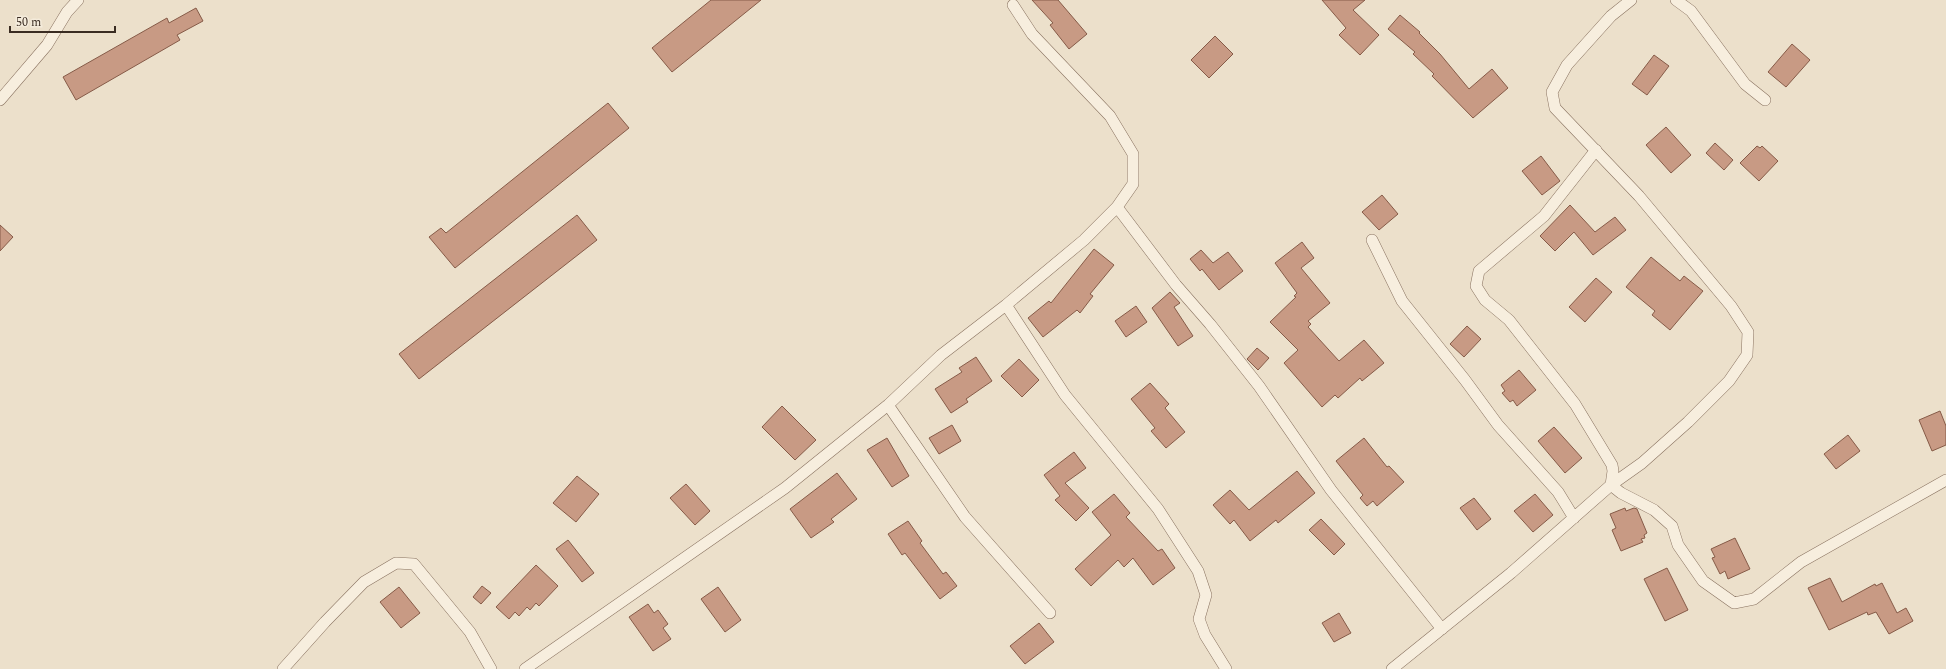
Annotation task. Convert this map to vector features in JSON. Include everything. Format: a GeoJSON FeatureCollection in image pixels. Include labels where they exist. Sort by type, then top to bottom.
{"type":"FeatureCollection","features":[{"type":"Feature","properties":{"kind":"street"},"geometry":{"type":"LineString","coordinates":[[0,100],[46,45],[67,12],[78,0]]}},
{"type":"Feature","properties":{"kind":"street"},"geometry":{"type":"LineString","coordinates":[[1392,669],[1511,573],[1611,485],[1642,463],[1688,422],[1729,381],[1747,355],[1748,332],[1730,306],[1639,196],[1555,108],[1552,92],[1567,65],[1611,16],[1631,0]]}},
{"type":"Feature","properties":{"kind":"street"},"geometry":{"type":"LineString","coordinates":[[1676,0],[1691,11],[1745,84],[1765,100]]}},
{"type":"Feature","properties":{"kind":"street"},"geometry":{"type":"LineString","coordinates":[[525,669],[785,488],[888,405],[941,355],[1006,305],[1084,240],[1117,207],[1133,184],[1133,154],[1110,116],[1032,34],[1014,5]]}},
{"type":"Feature","properties":{"kind":"street"},"geometry":{"type":"LineString","coordinates":[[1596,150],[1544,216],[1479,271],[1476,286],[1485,300],[1509,320],[1575,404],[1612,465],[1614,471],[1611,485]]}},
{"type":"Feature","properties":{"kind":"street"},"geometry":{"type":"LineString","coordinates":[[1117,207],[1176,285],[1210,324],[1259,386],[1331,490],[1442,629]]}},
{"type":"Feature","properties":{"kind":"street"},"geometry":{"type":"LineString","coordinates":[[1372,240],[1402,301],[1465,380],[1498,425],[1558,492],[1574,518]]}},
{"type":"Feature","properties":{"kind":"street"},"geometry":{"type":"LineString","coordinates":[[1006,305],[1065,395],[1158,509],[1198,571],[1206,595],[1199,619],[1205,635],[1226,669]]}},
{"type":"Feature","properties":{"kind":"street"},"geometry":{"type":"LineString","coordinates":[[888,405],[965,517],[1050,613]]}},
{"type":"Feature","properties":{"kind":"street"},"geometry":{"type":"LineString","coordinates":[[1611,485],[1621,493],[1654,510],[1672,526],[1678,545],[1702,581],[1734,604],[1754,599],[1801,562],[1946,480]]}},
{"type":"Feature","properties":{"kind":"street"},"geometry":{"type":"LineString","coordinates":[[283,669],[325,622],[364,582],[396,563],[414,564],[470,632],[491,669]]}},
{"type":"Feature","properties":{"kind":"building"},"geometry":{"type":"Polygon","coordinates":[[[711,0],[761,0],[672,72],[652,48],[711,0]]]}},
{"type":"Feature","properties":{"kind":"building"},"geometry":{"type":"Polygon","coordinates":[[[1032,0],[1058,0],[1087,34],[1069,49],[1050,25],[1053,23],[1032,0]]]}},
{"type":"Feature","properties":{"kind":"building"},"geometry":{"type":"Polygon","coordinates":[[[1322,0],[1365,0],[1353,10],[1379,35],[1360,55],[1339,35],[1346,28],[1322,0]]]}},
{"type":"Feature","properties":{"kind":"building"},"geometry":{"type":"Polygon","coordinates":[[[196,8],[203,21],[177,35],[180,40],[76,100],[63,77],[167,18],[169,23],[196,8]]]}},
{"type":"Feature","properties":{"kind":"building"},"geometry":{"type":"Polygon","coordinates":[[[1400,15],[1420,32],[1419,33],[1440,54],[1469,89],[1492,69],[1508,88],[1473,118],[1432,76],[1434,74],[1413,54],[1415,52],[1388,29],[1400,15]]]}},
{"type":"Feature","properties":{"kind":"building"},"geometry":{"type":"Polygon","coordinates":[[[1215,36],[1233,54],[1209,78],[1191,60],[1215,36]]]}},
{"type":"Feature","properties":{"kind":"building"},"geometry":{"type":"Polygon","coordinates":[[[1792,44],[1810,60],[1786,87],[1768,72],[1792,44]]]}},
{"type":"Feature","properties":{"kind":"building"},"geometry":{"type":"Polygon","coordinates":[[[1654,55],[1669,66],[1647,95],[1632,84],[1654,55]]]}},
{"type":"Feature","properties":{"kind":"building"},"geometry":{"type":"Polygon","coordinates":[[[608,103],[629,128],[455,268],[429,237],[441,228],[446,233],[608,103]]]}},
{"type":"Feature","properties":{"kind":"building"},"geometry":{"type":"Polygon","coordinates":[[[1666,127],[1691,155],[1671,173],[1646,145],[1666,127]]]}},
{"type":"Feature","properties":{"kind":"building"},"geometry":{"type":"Polygon","coordinates":[[[1715,143],[1733,160],[1724,170],[1706,153],[1715,143]]]}},
{"type":"Feature","properties":{"kind":"building"},"geometry":{"type":"Polygon","coordinates":[[[1757,146],[1760,148],[1762,146],[1778,161],[1759,181],[1740,163],[1757,146]]]}},
{"type":"Feature","properties":{"kind":"building"},"geometry":{"type":"Polygon","coordinates":[[[1541,156],[1560,181],[1542,195],[1522,171],[1541,156]]]}},
{"type":"Feature","properties":{"kind":"building"},"geometry":{"type":"Polygon","coordinates":[[[1382,195],[1398,214],[1379,230],[1362,212],[1382,195]]]}},
{"type":"Feature","properties":{"kind":"building"},"geometry":{"type":"Polygon","coordinates":[[[1570,205],[1595,232],[1615,217],[1626,230],[1593,255],[1574,232],[1555,251],[1540,236],[1570,205]]]}},
{"type":"Feature","properties":{"kind":"building"},"geometry":{"type":"Polygon","coordinates":[[[577,215],[597,240],[419,379],[399,354],[577,215]]]}},
{"type":"Feature","properties":{"kind":"building"},"geometry":{"type":"Polygon","coordinates":[[[0,225],[13,237],[0,251],[0,225]]]}},
{"type":"Feature","properties":{"kind":"building"},"geometry":{"type":"Polygon","coordinates":[[[1302,242],[1314,258],[1301,268],[1330,303],[1308,321],[1311,324],[1308,327],[1339,361],[1364,340],[1384,363],[1362,381],[1360,378],[1338,398],[1335,395],[1322,407],[1284,363],[1298,350],[1270,322],[1296,297],[1294,296],[1297,293],[1275,263],[1302,242]]]}},
{"type":"Feature","properties":{"kind":"building"},"geometry":{"type":"Polygon","coordinates":[[[1094,249],[1114,265],[1090,294],[1093,296],[1080,313],[1077,310],[1043,337],[1028,318],[1049,301],[1051,303],[1094,249]]]}},
{"type":"Feature","properties":{"kind":"building"},"geometry":{"type":"Polygon","coordinates":[[[1201,250],[1213,263],[1228,252],[1243,271],[1219,290],[1202,269],[1200,271],[1190,259],[1201,250]]]}},
{"type":"Feature","properties":{"kind":"building"},"geometry":{"type":"Polygon","coordinates":[[[1651,257],[1680,281],[1684,276],[1703,291],[1670,330],[1652,315],[1655,311],[1626,287],[1651,257]]]}},
{"type":"Feature","properties":{"kind":"building"},"geometry":{"type":"Polygon","coordinates":[[[1596,278],[1612,292],[1585,322],[1569,307],[1596,278]]]}},
{"type":"Feature","properties":{"kind":"building"},"geometry":{"type":"Polygon","coordinates":[[[1170,292],[1180,303],[1174,307],[1193,336],[1178,346],[1152,308],[1170,292]]]}},
{"type":"Feature","properties":{"kind":"building"},"geometry":{"type":"Polygon","coordinates":[[[1136,306],[1147,322],[1126,337],[1115,321],[1136,306]]]}},
{"type":"Feature","properties":{"kind":"building"},"geometry":{"type":"Polygon","coordinates":[[[1467,326],[1481,339],[1464,357],[1450,344],[1467,326]]]}},
{"type":"Feature","properties":{"kind":"building"},"geometry":{"type":"Polygon","coordinates":[[[1257,348],[1269,358],[1258,370],[1247,359],[1257,348]]]}},
{"type":"Feature","properties":{"kind":"building"},"geometry":{"type":"Polygon","coordinates":[[[976,357],[992,381],[966,399],[968,402],[951,413],[935,389],[962,372],[959,368],[976,357]]]}},
{"type":"Feature","properties":{"kind":"building"},"geometry":{"type":"Polygon","coordinates":[[[1019,359],[1039,380],[1022,397],[1001,376],[1019,359]]]}},
{"type":"Feature","properties":{"kind":"building"},"geometry":{"type":"Polygon","coordinates":[[[1519,370],[1536,390],[1517,406],[1513,400],[1510,402],[1502,393],[1505,391],[1501,385],[1519,370]]]}},
{"type":"Feature","properties":{"kind":"building"},"geometry":{"type":"Polygon","coordinates":[[[1150,383],[1169,404],[1165,408],[1185,432],[1166,448],[1151,431],[1155,428],[1131,399],[1150,383]]]}},
{"type":"Feature","properties":{"kind":"building"},"geometry":{"type":"Polygon","coordinates":[[[782,406],[816,440],[795,460],[762,427],[782,406]]]}},
{"type":"Feature","properties":{"kind":"building"},"geometry":{"type":"Polygon","coordinates":[[[1940,411],[1946,426],[1946,445],[1932,451],[1919,420],[1940,411]]]}},
{"type":"Feature","properties":{"kind":"building"},"geometry":{"type":"Polygon","coordinates":[[[952,425],[961,441],[939,454],[929,438],[952,425]]]}},
{"type":"Feature","properties":{"kind":"building"},"geometry":{"type":"Polygon","coordinates":[[[1554,427],[1582,458],[1565,473],[1538,441],[1554,427]]]}},
{"type":"Feature","properties":{"kind":"building"},"geometry":{"type":"Polygon","coordinates":[[[1848,435],[1860,451],[1836,469],[1824,454],[1848,435]]]}},
{"type":"Feature","properties":{"kind":"building"},"geometry":{"type":"Polygon","coordinates":[[[887,438],[909,476],[892,487],[867,450],[887,438]]]}},
{"type":"Feature","properties":{"kind":"building"},"geometry":{"type":"Polygon","coordinates":[[[1364,438],[1387,467],[1389,466],[1404,482],[1377,506],[1373,501],[1367,506],[1360,498],[1363,495],[1336,461],[1364,438]]]}},
{"type":"Feature","properties":{"kind":"building"},"geometry":{"type":"Polygon","coordinates":[[[1074,452],[1086,468],[1065,483],[1089,508],[1076,521],[1055,500],[1060,496],[1044,475],[1074,452]]]}},
{"type":"Feature","properties":{"kind":"building"},"geometry":{"type":"Polygon","coordinates":[[[1297,471],[1315,493],[1278,523],[1276,520],[1250,541],[1234,520],[1230,524],[1213,505],[1230,490],[1249,510],[1297,471]]]}},
{"type":"Feature","properties":{"kind":"building"},"geometry":{"type":"Polygon","coordinates":[[[837,473],[857,499],[831,519],[834,522],[811,538],[790,509],[837,473]]]}},
{"type":"Feature","properties":{"kind":"building"},"geometry":{"type":"Polygon","coordinates":[[[577,476],[599,494],[576,522],[553,503],[577,476]]]}},
{"type":"Feature","properties":{"kind":"building"},"geometry":{"type":"Polygon","coordinates":[[[686,484],[710,511],[695,525],[670,498],[686,484]]]}},
{"type":"Feature","properties":{"kind":"building"},"geometry":{"type":"Polygon","coordinates":[[[1114,494],[1130,513],[1126,517],[1158,551],[1162,549],[1175,568],[1153,585],[1133,558],[1124,567],[1118,560],[1091,586],[1075,569],[1111,535],[1092,512],[1114,494]]]}},
{"type":"Feature","properties":{"kind":"building"},"geometry":{"type":"Polygon","coordinates":[[[1535,494],[1553,515],[1533,532],[1514,511],[1535,494]]]}},
{"type":"Feature","properties":{"kind":"building"},"geometry":{"type":"Polygon","coordinates":[[[1474,498],[1491,519],[1477,530],[1460,508],[1474,498]]]}},
{"type":"Feature","properties":{"kind":"building"},"geometry":{"type":"Polygon","coordinates":[[[1625,508],[1626,511],[1634,508],[1637,509],[1647,533],[1644,535],[1645,538],[1641,539],[1643,542],[1621,551],[1612,530],[1616,528],[1610,514],[1625,508]]]}},
{"type":"Feature","properties":{"kind":"building"},"geometry":{"type":"Polygon","coordinates":[[[1321,519],[1345,544],[1334,555],[1309,530],[1321,519]]]}},
{"type":"Feature","properties":{"kind":"building"},"geometry":{"type":"Polygon","coordinates":[[[908,521],[922,541],[920,543],[943,574],[946,572],[957,586],[940,599],[905,553],[902,555],[888,534],[908,521]]]}},
{"type":"Feature","properties":{"kind":"building"},"geometry":{"type":"Polygon","coordinates":[[[1735,538],[1750,569],[1728,579],[1725,571],[1720,574],[1712,558],[1715,557],[1711,549],[1735,538]]]}},
{"type":"Feature","properties":{"kind":"building"},"geometry":{"type":"Polygon","coordinates":[[[568,540],[594,573],[582,582],[556,549],[568,540]]]}},
{"type":"Feature","properties":{"kind":"building"},"geometry":{"type":"Polygon","coordinates":[[[536,565],[558,586],[539,606],[536,603],[530,610],[527,607],[519,616],[515,612],[509,619],[496,607],[536,565]]]}},
{"type":"Feature","properties":{"kind":"building"},"geometry":{"type":"Polygon","coordinates":[[[1667,568],[1688,610],[1665,621],[1644,579],[1667,568]]]}},
{"type":"Feature","properties":{"kind":"building"},"geometry":{"type":"Polygon","coordinates":[[[1830,578],[1842,602],[1875,584],[1876,586],[1882,583],[1897,613],[1906,608],[1913,621],[1889,634],[1876,612],[1868,615],[1867,612],[1829,630],[1808,588],[1830,578]]]}},
{"type":"Feature","properties":{"kind":"building"},"geometry":{"type":"Polygon","coordinates":[[[482,586],[491,593],[481,604],[473,597],[482,586]]]}},
{"type":"Feature","properties":{"kind":"building"},"geometry":{"type":"Polygon","coordinates":[[[399,587],[420,613],[401,628],[380,602],[399,587]]]}},
{"type":"Feature","properties":{"kind":"building"},"geometry":{"type":"Polygon","coordinates":[[[718,587],[741,620],[725,632],[701,599],[718,587]]]}},
{"type":"Feature","properties":{"kind":"building"},"geometry":{"type":"Polygon","coordinates":[[[648,604],[654,613],[658,610],[668,624],[663,628],[671,639],[653,651],[629,617],[648,604]]]}},
{"type":"Feature","properties":{"kind":"building"},"geometry":{"type":"Polygon","coordinates":[[[1339,613],[1351,633],[1334,642],[1322,623],[1339,613]]]}},
{"type":"Feature","properties":{"kind":"building"},"geometry":{"type":"Polygon","coordinates":[[[1039,623],[1054,642],[1025,664],[1010,646],[1039,623]]]}}]}
